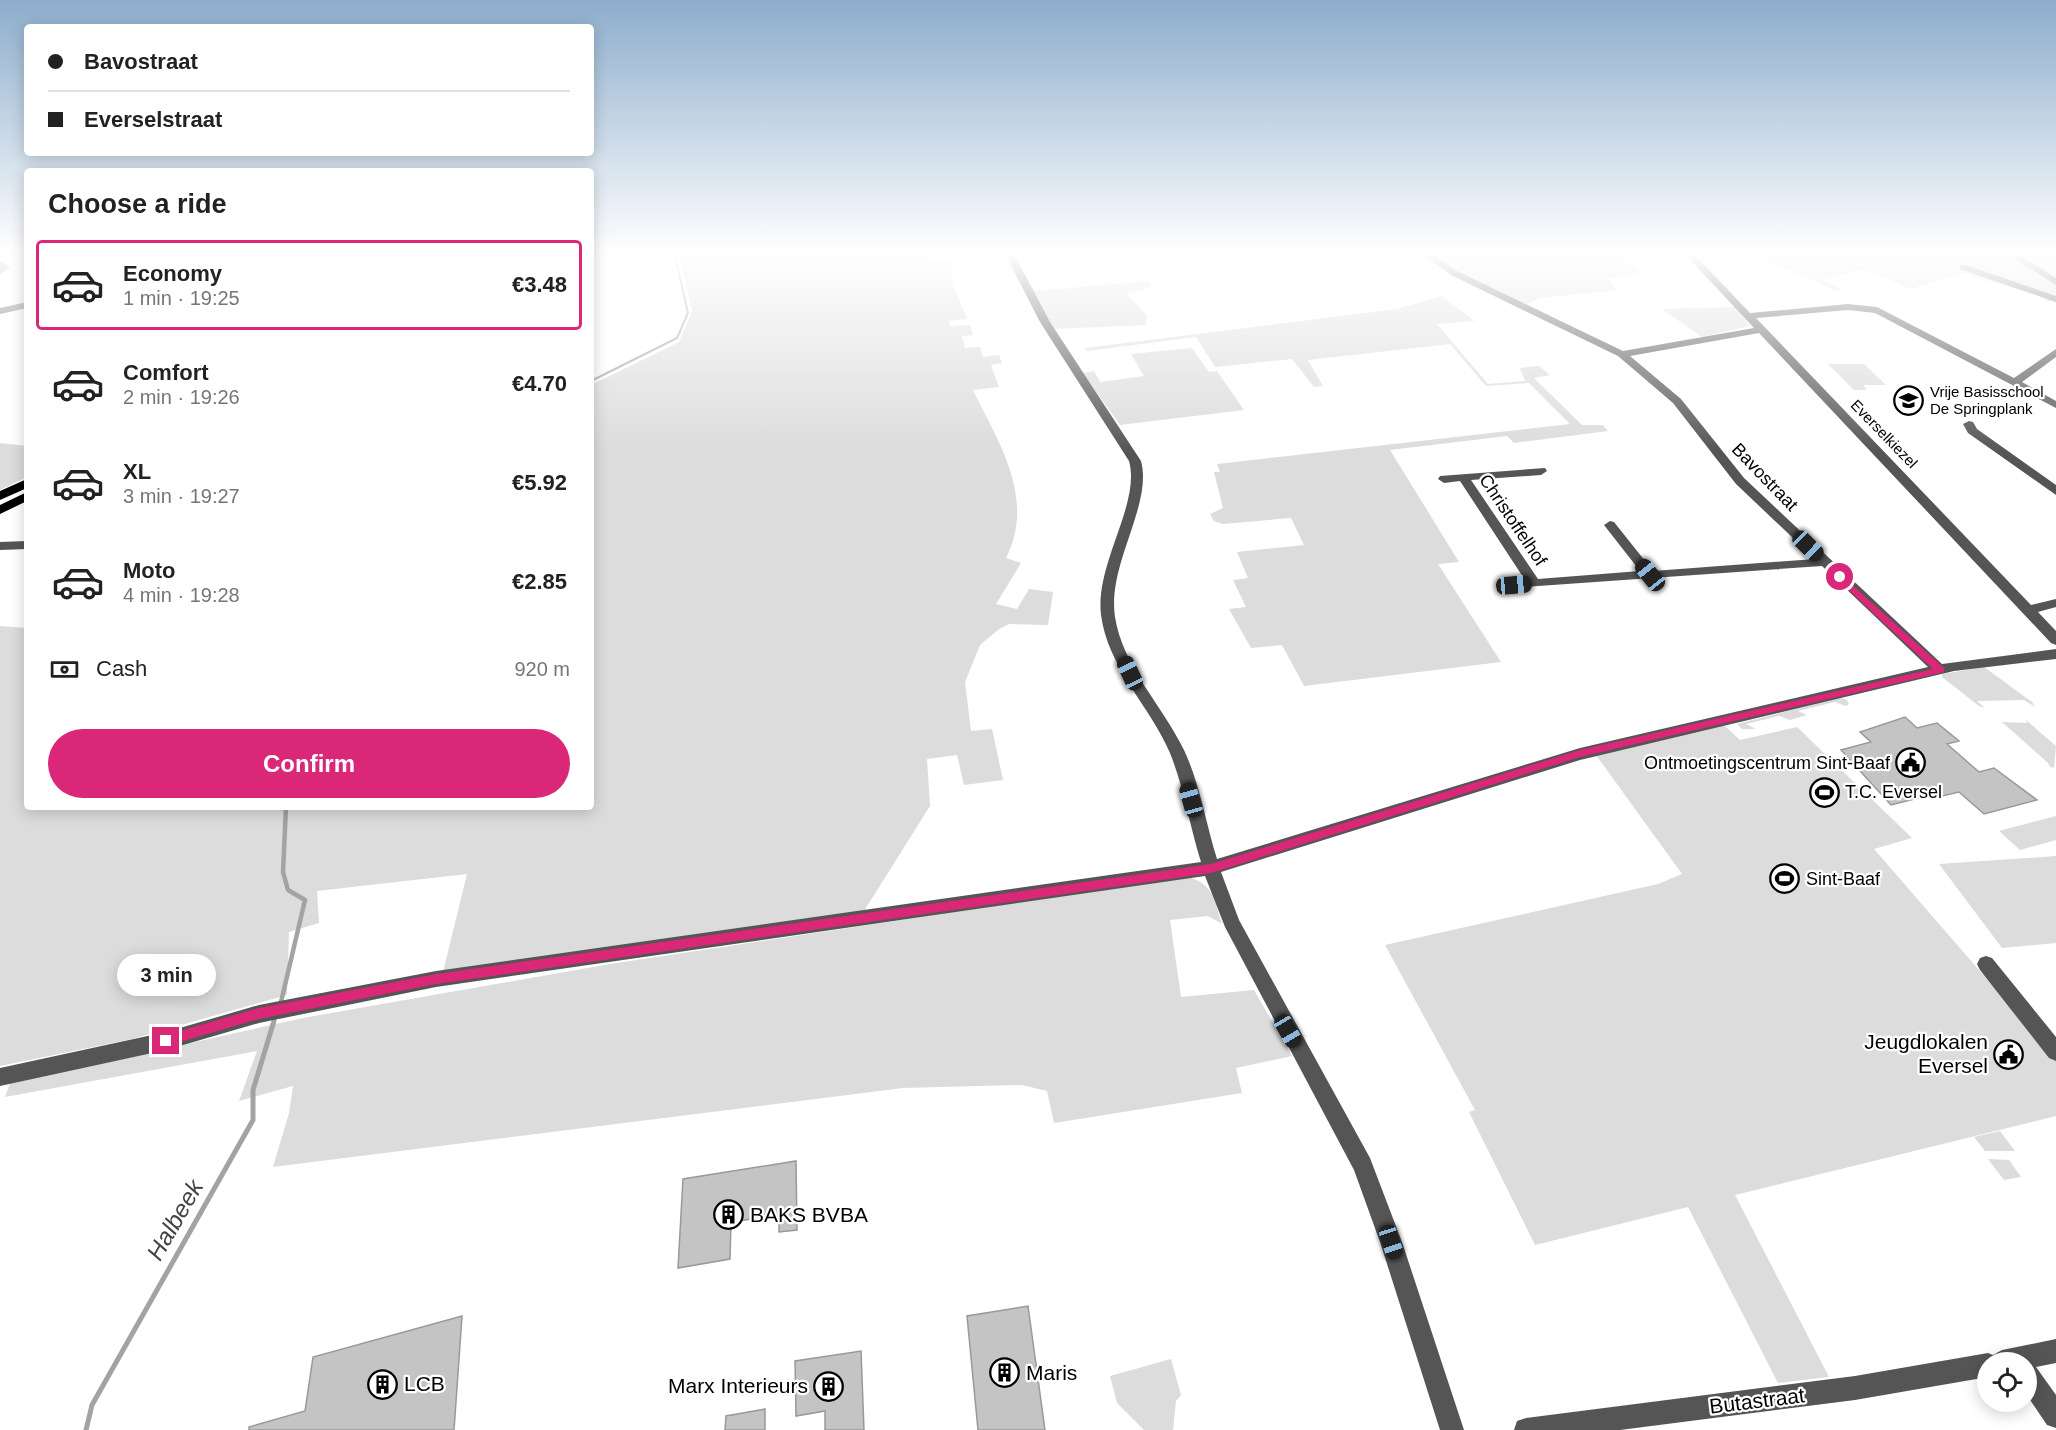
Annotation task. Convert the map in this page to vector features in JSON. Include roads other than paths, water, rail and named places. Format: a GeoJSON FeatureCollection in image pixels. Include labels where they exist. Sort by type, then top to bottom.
{"type":"FeatureCollection","features":[{"type":"Feature","properties":{"kind":"main road"},"geometry":{"type":"LineString","coordinates":[[0,496],[24,484]]}},
{"type":"Feature","properties":{"kind":"main road"},"geometry":{"type":"LineString","coordinates":[[0,510],[24,498]]}},
{"type":"Feature","properties":{"kind":"street"},"geometry":{"type":"LineString","coordinates":[[1043,319],[1135,461],[1138,472],[1138,485],[1111,577],[1108,616],[1130,673],[1156,711],[1178,755],[1211,868],[1231,922],[1247,956],[1363,1166],[1391,1242],[1452,1430]]}},
{"type":"Feature","properties":{"kind":"street","name":"Bavostraat"},"geometry":{"type":"LineString","coordinates":[[1549,319],[1622,354],[1677,401],[1740,481],[1940,670]]}},
{"type":"Feature","properties":{"kind":"street","name":"Everselkiezel"},"geometry":{"type":"LineString","coordinates":[[1751,319],[2056,640]]}},
{"type":"Feature","properties":{"kind":"street"},"geometry":{"type":"LineString","coordinates":[[1893,319],[2056,405]]}},
{"type":"Feature","properties":{"kind":"street"},"geometry":{"type":"LineString","coordinates":[[1622,354],[1761,330]]}},
{"type":"Feature","properties":{"kind":"street"},"geometry":{"type":"LineString","coordinates":[[2014,383],[2056,352]]}},
{"type":"Feature","properties":{"kind":"street"},"geometry":{"type":"LineString","coordinates":[[1969,424],[1972,431],[2056,491]]}},
{"type":"Feature","properties":{"kind":"street","name":"Christoffelhof"},"geometry":{"type":"LineString","coordinates":[[1444,479],[1541,471]]}},
{"type":"Feature","properties":{"kind":"street","name":"Christoffelhof"},"geometry":{"type":"LineString","coordinates":[[1463,477],[1534,583]]}},
{"type":"Feature","properties":{"kind":"street"},"geometry":{"type":"LineString","coordinates":[[1610,525],[1650,575]]}},
{"type":"Feature","properties":{"kind":"street"},"geometry":{"type":"LineString","coordinates":[[0,546],[24,545]]}},
{"type":"Feature","properties":{"kind":"street","name":"Christoffelhof"},"geometry":{"type":"LineString","coordinates":[[1514,585],[1825,562]]}},
{"type":"Feature","properties":{"kind":"street"},"geometry":{"type":"LineString","coordinates":[[2029,610],[2056,603]]}},
{"type":"Feature","properties":{"kind":"street"},"geometry":{"type":"LineString","coordinates":[[0,1077],[166,1041],[259,1014],[436,979],[1211,868],[1580,754],[1940,670],[2056,654]]}},
{"type":"Feature","properties":{"kind":"street"},"geometry":{"type":"LineString","coordinates":[[1986,964],[2056,1052]]}},
{"type":"Feature","properties":{"kind":"street"},"geometry":{"type":"LineString","coordinates":[[2037,1357],[2056,1351]]}},
{"type":"Feature","properties":{"kind":"street","name":"Butastraat"},"geometry":{"type":"LineString","coordinates":[[1526,1430],[1855,1388],[1977,1367]]}},
{"type":"Feature","properties":{"kind":"street"},"geometry":{"type":"LineString","coordinates":[[2037,1391],[2056,1416]]}},
{"type":"Feature","properties":{"kind":"waterway","name":"Halbeek"},"geometry":{"type":"LineString","coordinates":[[594,380],[677,338],[685,319]]}},
{"type":"Feature","properties":{"kind":"waterway","name":"Halbeek"},"geometry":{"type":"LineString","coordinates":[[281,1002],[305,900],[288,890],[283,872],[286,810]]}},
{"type":"Feature","properties":{"kind":"waterway","name":"Halbeek"},"geometry":{"type":"LineString","coordinates":[[86,1430],[92,1405],[253,1120],[253,1090],[274,1021]]}},
{"type":"Feature","properties":{"kind":"place","name":"Vrije Basisschool De Springplank"},"geometry":{"type":"Point","coordinates":[1909,401]}},
{"type":"Feature","properties":{"kind":"place","name":"Ontmoetingscentrum Sint-Baaf"},"geometry":{"type":"Point","coordinates":[1911,763]}},
{"type":"Feature","properties":{"kind":"place","name":"T.C. Eversel"},"geometry":{"type":"Point","coordinates":[1824,792]}},
{"type":"Feature","properties":{"kind":"place","name":"Sint-Baaf"},"geometry":{"type":"Point","coordinates":[1785,879]}},
{"type":"Feature","properties":{"kind":"place","name":"Jeugdlokalen Eversel"},"geometry":{"type":"Point","coordinates":[2009,1054]}},
{"type":"Feature","properties":{"kind":"place","name":"BAKS BVBA"},"geometry":{"type":"Point","coordinates":[729,1215]}},
{"type":"Feature","properties":{"kind":"place","name":"Maris"},"geometry":{"type":"Point","coordinates":[1005,1373]}},
{"type":"Feature","properties":{"kind":"place","name":"LCB"},"geometry":{"type":"Point","coordinates":[383,1384]}},
{"type":"Feature","properties":{"kind":"place","name":"Marx Interieurs"},"geometry":{"type":"Point","coordinates":[829,1386]}}]}
